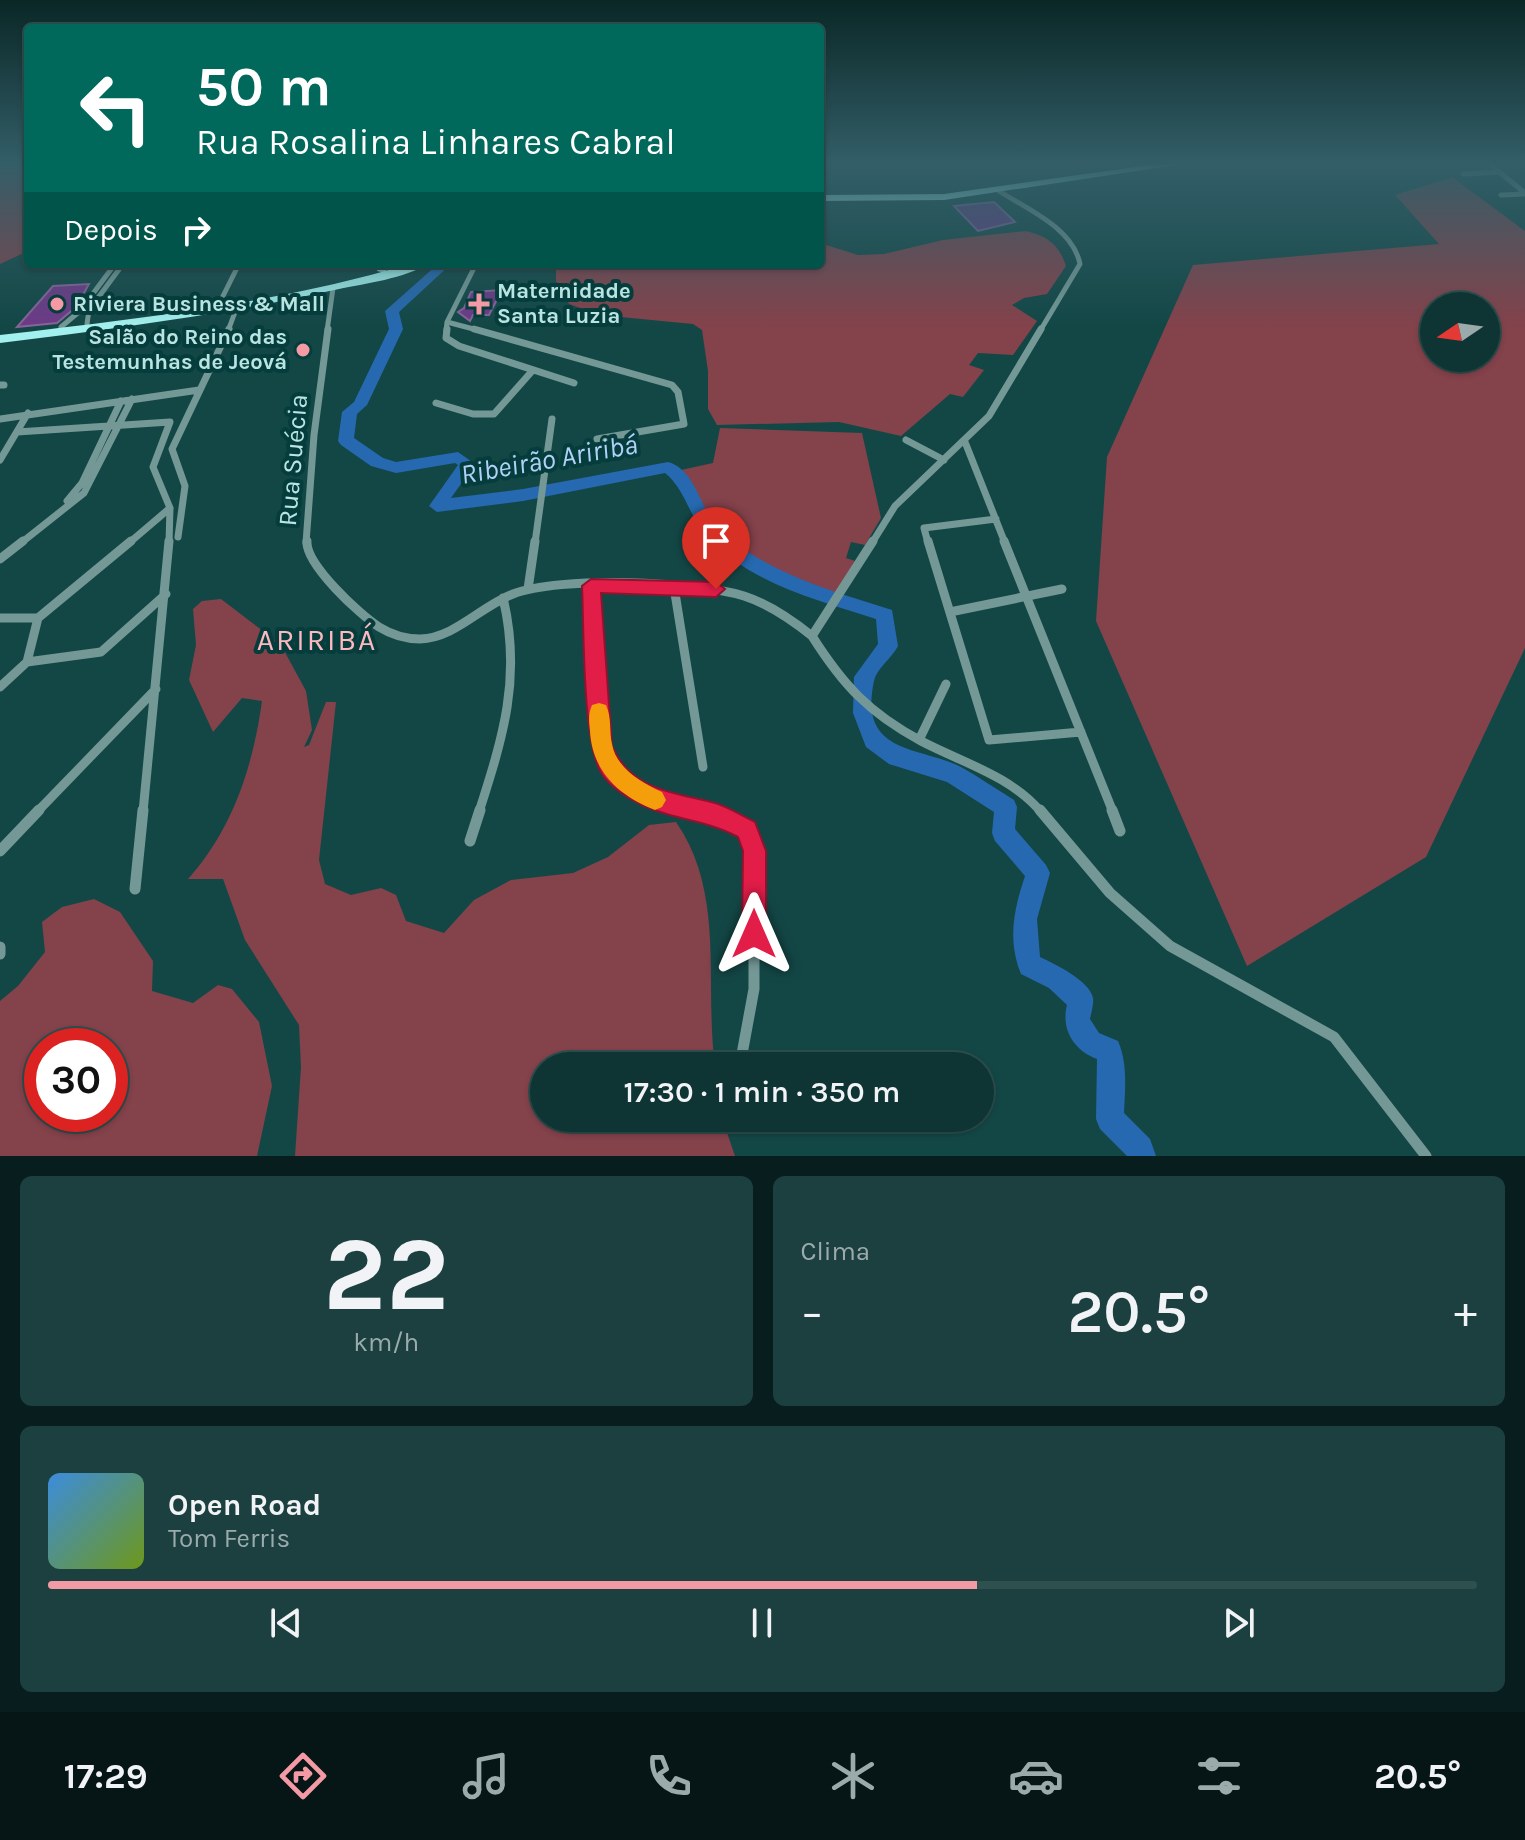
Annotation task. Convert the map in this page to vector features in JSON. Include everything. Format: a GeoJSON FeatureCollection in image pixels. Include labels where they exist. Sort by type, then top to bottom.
{"type":"FeatureCollection","features":[{"type":"Feature","properties":{"kind":"main road"},"geometry":{"type":"LineString","coordinates":[[0,336],[61,327],[88,317],[220,302],[318,286],[383,268]]}},
{"type":"Feature","properties":{"kind":"main road"},"geometry":{"type":"LineString","coordinates":[[0,336],[238,304],[333,288],[406,268]]}},
{"type":"Feature","properties":{"kind":"street"},"geometry":{"type":"LineString","coordinates":[[1040,219],[1064,235],[1075,246],[1081,259],[993,410],[965,442],[895,506],[812,636],[833,672],[872,710],[919,740],[994,776],[1031,800],[1110,893],[1170,946],[1334,1037],[1426,1156]]}},
{"type":"Feature","properties":{"kind":"street"},"geometry":{"type":"LineString","coordinates":[[61,327],[80,311],[116,268]]}},
{"type":"Feature","properties":{"kind":"street"},"geometry":{"type":"LineString","coordinates":[[80,311],[88,317],[116,268]]}},
{"type":"Feature","properties":{"kind":"street"},"geometry":{"type":"LineString","coordinates":[[220,302],[237,268]]}},
{"type":"Feature","properties":{"kind":"street"},"geometry":{"type":"LineString","coordinates":[[474,268],[447,322],[445,335],[449,340],[574,383]]}},
{"type":"Feature","properties":{"kind":"street","name":"Rua Suécia"},"geometry":{"type":"LineString","coordinates":[[333,288],[311,457],[305,541],[308,555],[371,621],[390,633],[412,640],[448,631],[503,598],[528,589],[674,587],[716,589],[743,595],[786,616],[812,636]]}},
{"type":"Feature","properties":{"kind":"street"},"geometry":{"type":"LineString","coordinates":[[178,537],[185,486],[172,449],[225,340],[238,304]]}},
{"type":"Feature","properties":{"kind":"street"},"geometry":{"type":"LineString","coordinates":[[447,322],[672,385],[678,392],[684,424],[597,439]]}},
{"type":"Feature","properties":{"kind":"street"},"geometry":{"type":"LineString","coordinates":[[436,403],[482,418],[491,416],[507,405],[533,370]]}},
{"type":"Feature","properties":{"kind":"street"},"geometry":{"type":"LineString","coordinates":[[0,419],[199,390]]}},
{"type":"Feature","properties":{"kind":"street"},"geometry":{"type":"LineString","coordinates":[[0,556],[84,493],[117,423],[132,399]]}},
{"type":"Feature","properties":{"kind":"street"},"geometry":{"type":"LineString","coordinates":[[117,423],[121,401]]}},
{"type":"Feature","properties":{"kind":"street"},"geometry":{"type":"LineString","coordinates":[[0,460],[28,413]]}},
{"type":"Feature","properties":{"kind":"street"},"geometry":{"type":"LineString","coordinates":[[528,589],[552,419]]}},
{"type":"Feature","properties":{"kind":"street"},"geometry":{"type":"LineString","coordinates":[[17,432],[117,423],[140,425],[170,422],[153,467],[170,508],[166,594],[135,889]]}},
{"type":"Feature","properties":{"kind":"street"},"geometry":{"type":"LineString","coordinates":[[906,440],[944,460]]}},
{"type":"Feature","properties":{"kind":"street"},"geometry":{"type":"LineString","coordinates":[[965,442],[1120,831]]}},
{"type":"Feature","properties":{"kind":"street"},"geometry":{"type":"LineString","coordinates":[[0,687],[27,662],[38,618],[170,508]]}},
{"type":"Feature","properties":{"kind":"street"},"geometry":{"type":"LineString","coordinates":[[996,519],[924,528],[989,740],[1081,732]]}},
{"type":"Feature","properties":{"kind":"street"},"geometry":{"type":"LineString","coordinates":[[591,586],[601,746],[610,767],[627,785],[651,799],[736,822],[751,838],[754,851],[754,989],[742,1052]]}},
{"type":"Feature","properties":{"kind":"street"},"geometry":{"type":"LineString","coordinates":[[674,587],[703,767]]}},
{"type":"Feature","properties":{"kind":"street"},"geometry":{"type":"LineString","coordinates":[[950,612],[1062,589]]}},
{"type":"Feature","properties":{"kind":"street"},"geometry":{"type":"LineString","coordinates":[[27,662],[101,652],[166,594]]}},
{"type":"Feature","properties":{"kind":"street"},"geometry":{"type":"LineString","coordinates":[[470,841],[513,694],[512,634],[503,598]]}},
{"type":"Feature","properties":{"kind":"street"},"geometry":{"type":"LineString","coordinates":[[0,618],[38,618]]}},
{"type":"Feature","properties":{"kind":"street"},"geometry":{"type":"LineString","coordinates":[[919,740],[946,684]]}},
{"type":"Feature","properties":{"kind":"street"},"geometry":{"type":"LineString","coordinates":[[0,851],[157,688]]}},
{"type":"Feature","properties":{"kind":"street"},"geometry":{"type":"LineString","coordinates":[[0,947],[0,954]]}},
{"type":"Feature","properties":{"kind":"shaded area"},"geometry":{"type":"Polygon","coordinates":[[[0,219],[24,219],[24,253],[0,264],[0,219]]]}},
{"type":"Feature","properties":{"kind":"shaded area"},"geometry":{"type":"Polygon","coordinates":[[[1417,219],[1509,219],[1525,231],[1525,648],[1426,857],[1247,966],[1096,621],[1107,457],[1193,265],[1439,244],[1417,219]]]}},
{"type":"Feature","properties":{"kind":"shaded area"},"geometry":{"type":"Polygon","coordinates":[[[1026,231],[1052,242],[1066,266],[1047,294],[1024,298],[1012,305],[1037,321],[1013,355],[978,353],[969,365],[984,370],[963,397],[950,394],[901,436],[839,422],[717,425],[708,409],[708,371],[702,330],[693,324],[600,315],[569,304],[556,281],[556,268],[824,268],[824,244],[858,255],[884,254],[943,240],[1026,231]]]}},
{"type":"Feature","properties":{"kind":"shaded area"},"geometry":{"type":"Polygon","coordinates":[[[720,428],[862,433],[881,518],[865,545],[851,542],[846,558],[855,561],[836,594],[756,560],[728,541],[705,516],[681,470],[713,463],[720,428]]]}},
{"type":"Feature","properties":{"kind":"shaded area"},"geometry":{"type":"Polygon","coordinates":[[[221,599],[281,645],[306,691],[312,730],[304,747],[309,745],[326,702],[336,702],[319,860],[325,884],[351,895],[381,888],[396,895],[406,921],[444,933],[474,900],[511,880],[573,873],[608,857],[649,825],[676,822],[692,850],[702,879],[707,909],[714,1052],[530,1052],[530,1132],[727,1132],[735,1156],[295,1156],[301,1067],[299,1025],[245,940],[223,879],[188,879],[204,860],[229,818],[253,749],[262,701],[242,698],[213,732],[189,680],[196,645],[193,609],[202,601],[221,599]]]}},
{"type":"Feature","properties":{"kind":"shaded area"},"geometry":{"type":"Polygon","coordinates":[[[94,899],[120,912],[153,961],[152,991],[193,1003],[218,985],[232,989],[259,1022],[272,1086],[257,1156],[0,1156],[0,1001],[18,986],[45,952],[42,922],[62,907],[94,899]]]}},
{"type":"Feature","properties":{"kind":"building"},"geometry":{"type":"Polygon","coordinates":[[[966,219],[1012,219],[1015,222],[978,231],[966,219]]]}},
{"type":"Feature","properties":{"kind":"building","name":"Riviera Business & Mall"},"geometry":{"type":"Polygon","coordinates":[[[89,284],[76,307],[57,323],[17,327],[53,286],[89,284]]]}},
{"type":"Feature","properties":{"kind":"building","name":"Maternidade Santa Luzia"},"geometry":{"type":"Polygon","coordinates":[[[502,290],[489,315],[473,315],[470,321],[458,312],[464,308],[471,292],[502,290]]]}},
{"type":"Feature","properties":{"kind":"waterway","name":"Ribeirão Ariribá"},"geometry":{"type":"LineString","coordinates":[[440,268],[392,311],[396,329],[360,405],[350,412],[346,441],[377,462],[396,468],[458,457],[467,464],[437,506],[523,495],[668,467],[683,481],[706,524],[730,548],[750,562],[793,583],[885,615],[888,646],[864,677],[863,713],[873,740],[896,757],[953,774],[1006,807],[1003,833],[1038,873],[1025,919],[1030,965],[1058,979],[1081,1000],[1076,1021],[1090,1043],[1109,1050],[1112,1076],[1110,1119],[1140,1149],[1142,1156]]}},
{"type":"Feature","properties":{"kind":"slow traffic"},"geometry":{"type":"LineString","coordinates":[[599,712],[601,746],[610,767],[636,791],[655,800]]}},
{"type":"Feature","properties":{"kind":"place","name":"Riviera Business & Mall"},"geometry":{"type":"Point","coordinates":[57,304]}},
{"type":"Feature","properties":{"kind":"place","name":"Maternidade Santa Luzia"},"geometry":{"type":"Point","coordinates":[479,304]}},
{"type":"Feature","properties":{"kind":"place","name":"Salão do Reino das Testemunhas de Jeová"},"geometry":{"type":"Point","coordinates":[303,350]}},
{"type":"Feature","properties":{"kind":"district","name":"ARIRIBÁ"},"geometry":{"type":"Point","coordinates":[317,640]}},
{"type":"Feature","properties":{"kind":"route"},"geometry":{"type":"LineString","coordinates":[[716,589],[591,586],[601,746],[610,767],[636,791],[651,799],[718,815],[747,830],[754,851],[754,934]]}}]}
